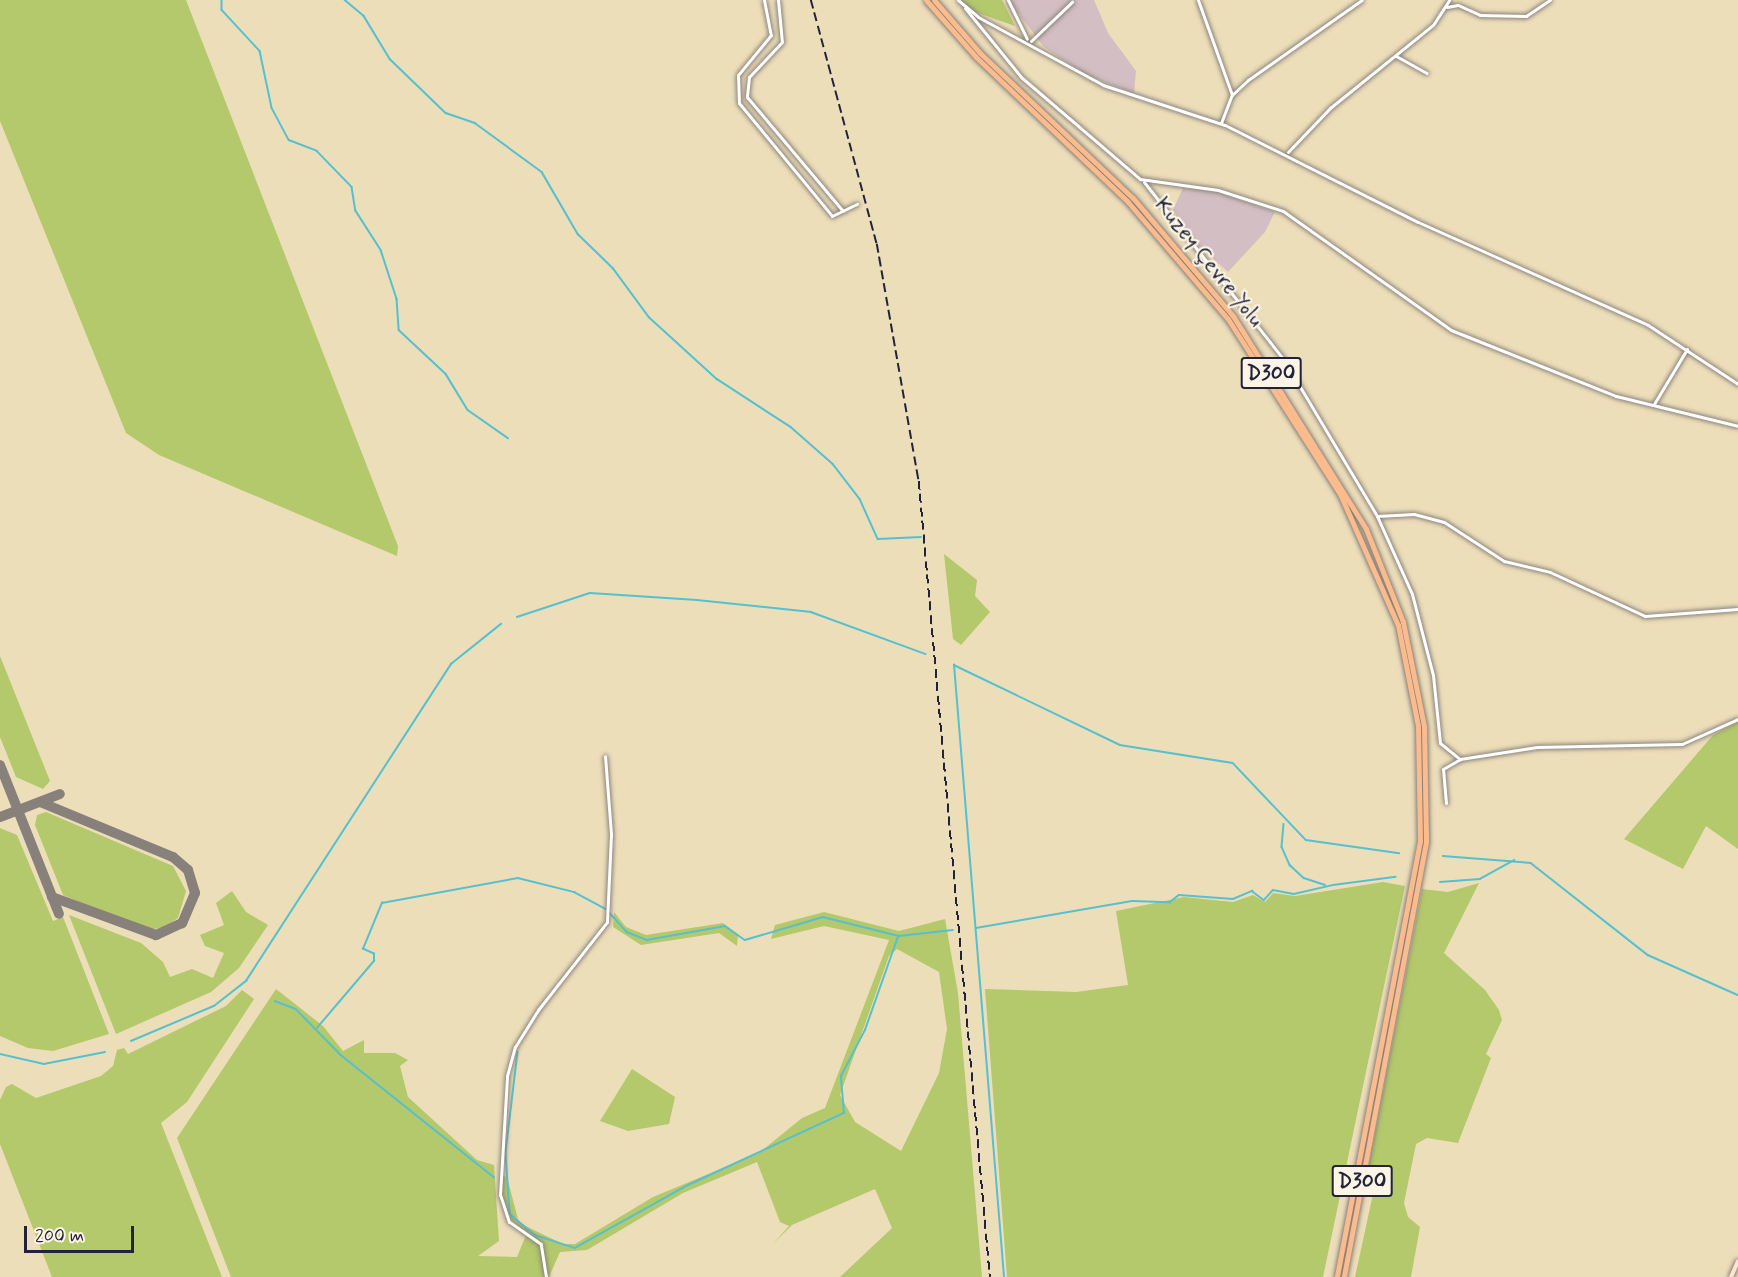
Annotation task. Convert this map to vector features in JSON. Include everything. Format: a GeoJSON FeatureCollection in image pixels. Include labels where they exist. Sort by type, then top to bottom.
{"type":"FeatureCollection","features":[{"type":"Feature","properties":{"kind":"highway","name":"Kuzey Çevre Yolu"},"geometry":{"type":"LineString","coordinates":[[926,0],[976,57],[1128,202],[1181,260],[1248,348],[1341,496],[1377,567],[1408,664],[1419,746],[1423,842]]}},
{"type":"Feature","properties":{"kind":"highway","name":"Kuzey Çevre Yolu"},"geometry":{"type":"LineString","coordinates":[[934,0],[1186,256],[1253,344],[1346,492],[1383,565],[1414,663],[1425,746],[1423,842]]}},
{"type":"Feature","properties":{"kind":"highway","name":"D300"},"geometry":{"type":"LineString","coordinates":[[1335,1277],[1382,1061],[1423,842]]}},
{"type":"Feature","properties":{"kind":"highway","name":"D300"},"geometry":{"type":"LineString","coordinates":[[1344,1277],[1377,1085]]}},
{"type":"Feature","properties":{"kind":"street"},"geometry":{"type":"LineString","coordinates":[[764,0],[771,35],[738,75],[738,100],[832,216],[857,204]]}},
{"type":"Feature","properties":{"kind":"street"},"geometry":{"type":"LineString","coordinates":[[778,0],[782,42],[749,77],[747,97],[843,211]]}},
{"type":"Feature","properties":{"kind":"street"},"geometry":{"type":"LineString","coordinates":[[958,0],[1021,77],[1143,181],[1284,360],[1377,516],[1412,594],[1433,675],[1440,746],[1460,759]]}},
{"type":"Feature","properties":{"kind":"street"},"geometry":{"type":"LineString","coordinates":[[1008,0],[1029,40]]}},
{"type":"Feature","properties":{"kind":"street"},"geometry":{"type":"LineString","coordinates":[[1198,0],[1232,95]]}},
{"type":"Feature","properties":{"kind":"street"},"geometry":{"type":"LineString","coordinates":[[1221,123],[1232,95],[1362,0]]}},
{"type":"Feature","properties":{"kind":"street"},"geometry":{"type":"LineString","coordinates":[[1288,153],[1330,108],[1396,56],[1446,7],[1449,0]]}},
{"type":"Feature","properties":{"kind":"street"},"geometry":{"type":"LineString","coordinates":[[1446,7],[1458,5],[1480,15],[1526,16],[1550,0]]}},
{"type":"Feature","properties":{"kind":"street"},"geometry":{"type":"LineString","coordinates":[[1029,40],[1072,2]]}},
{"type":"Feature","properties":{"kind":"street"},"geometry":{"type":"LineString","coordinates":[[965,8],[1029,40],[1113,89],[1221,123],[1288,153],[1418,222],[1648,325],[1687,348],[1738,384]]}},
{"type":"Feature","properties":{"kind":"street"},"geometry":{"type":"LineString","coordinates":[[1396,56],[1427,73]]}},
{"type":"Feature","properties":{"kind":"street"},"geometry":{"type":"LineString","coordinates":[[1143,181],[1218,190],[1283,212],[1452,330],[1572,380],[1653,405],[1738,426]]}},
{"type":"Feature","properties":{"kind":"street"},"geometry":{"type":"LineString","coordinates":[[1653,405],[1665,394],[1687,348]]}},
{"type":"Feature","properties":{"kind":"street"},"geometry":{"type":"LineString","coordinates":[[1377,516],[1414,514],[1444,522],[1504,561],[1550,572],[1645,615],[1738,609]]}},
{"type":"Feature","properties":{"kind":"street"},"geometry":{"type":"LineString","coordinates":[[1446,803],[1443,770],[1460,759],[1537,747],[1682,744],[1738,719]]}},
{"type":"Feature","properties":{"kind":"street"},"geometry":{"type":"LineString","coordinates":[[546,1277],[541,1244],[509,1222],[500,1195],[507,1076],[515,1047],[538,1010],[607,922],[610,824],[605,756]]}},
{"type":"Feature","properties":{"kind":"street"},"geometry":{"type":"LineString","coordinates":[[1731,1277],[1738,1261]]}},
{"type":"Feature","properties":{"kind":"shaded area"},"geometry":{"type":"Polygon","coordinates":[[[1008,0],[1094,0],[1108,33],[1136,71],[1134,93],[1087,75],[1044,47],[1008,0]]]}},
{"type":"Feature","properties":{"kind":"shaded area"},"geometry":{"type":"Polygon","coordinates":[[[1183,188],[1217,192],[1275,212],[1265,232],[1228,272],[1197,244],[1173,210],[1183,188]]]}},
{"type":"Feature","properties":{"kind":"green space"},"geometry":{"type":"Polygon","coordinates":[[[0,0],[186,0],[398,546],[397,556],[159,455],[126,433],[0,121],[0,0]]]}},
{"type":"Feature","properties":{"kind":"green space"},"geometry":{"type":"Polygon","coordinates":[[[960,0],[1002,0],[1015,26],[975,12],[960,0]]]}},
{"type":"Feature","properties":{"kind":"green space"},"geometry":{"type":"Polygon","coordinates":[[[944,554],[977,580],[975,596],[990,612],[961,645],[953,639],[944,554]]]}},
{"type":"Feature","properties":{"kind":"green space"},"geometry":{"type":"Polygon","coordinates":[[[0,656],[50,781],[43,789],[16,777],[0,737],[0,656]]]}},
{"type":"Feature","properties":{"kind":"green space"},"geometry":{"type":"Polygon","coordinates":[[[1738,722],[1738,849],[1706,826],[1683,869],[1624,839],[1713,735],[1738,722]]]}},
{"type":"Feature","properties":{"kind":"green space"},"geometry":{"type":"Polygon","coordinates":[[[46,812],[173,866],[186,891],[178,918],[163,928],[145,930],[63,895],[35,825],[37,815],[46,812]]]}},
{"type":"Feature","properties":{"kind":"green space"},"geometry":{"type":"Polygon","coordinates":[[[0,828],[17,835],[53,921],[63,917],[109,1034],[53,1051],[28,1048],[0,1036],[0,828]]]}},
{"type":"Feature","properties":{"kind":"green space"},"geometry":{"type":"Polygon","coordinates":[[[1383,882],[1405,886],[1323,1277],[1007,1277],[985,989],[1076,992],[1128,985],[1116,911],[1184,897],[1233,902],[1253,895],[1265,902],[1273,893],[1295,896],[1383,882]]]}},
{"type":"Feature","properties":{"kind":"green space"},"geometry":{"type":"Polygon","coordinates":[[[1479,883],[1444,953],[1485,990],[1499,1010],[1502,1020],[1486,1054],[1491,1058],[1458,1143],[1427,1138],[1416,1144],[1404,1203],[1408,1217],[1420,1227],[1411,1277],[1355,1277],[1373,1194],[1364,1191],[1422,889],[1448,892],[1479,883]]]}},
{"type":"Feature","properties":{"kind":"green space"},"geometry":{"type":"Polygon","coordinates":[[[232,891],[246,912],[268,925],[239,968],[211,992],[116,1034],[69,915],[141,943],[163,962],[170,977],[192,969],[213,978],[224,953],[205,946],[200,935],[224,925],[216,903],[232,891]]]}},
{"type":"Feature","properties":{"kind":"green space"},"geometry":{"type":"Polygon","coordinates":[[[614,912],[626,927],[646,935],[723,923],[738,934],[737,946],[719,933],[641,945],[613,927],[614,912]]]}},
{"type":"Feature","properties":{"kind":"green space"},"geometry":{"type":"Polygon","coordinates":[[[824,912],[899,931],[945,919],[958,993],[982,1277],[840,1277],[892,1228],[875,1189],[792,1225],[772,1245],[789,1226],[780,1222],[757,1162],[683,1193],[587,1250],[560,1252],[549,1277],[231,1277],[177,1138],[276,989],[323,1026],[343,1051],[364,1040],[364,1053],[395,1053],[408,1060],[400,1066],[408,1097],[477,1160],[494,1165],[499,1241],[478,1256],[517,1257],[526,1235],[504,1212],[500,1175],[507,1177],[519,1223],[563,1244],[575,1244],[653,1197],[759,1153],[802,1118],[825,1108],[889,940],[824,926],[771,939],[775,925],[824,912]],[[897,949],[889,956],[840,1095],[855,1122],[901,1151],[939,1073],[947,1029],[939,972],[897,949]]]}},
{"type":"Feature","properties":{"kind":"green space"},"geometry":{"type":"Polygon","coordinates":[[[242,990],[254,999],[187,1102],[161,1123],[222,1277],[52,1277],[0,1144],[0,1100],[6,1087],[12,1084],[36,1098],[101,1076],[113,1066],[117,1050],[124,1048],[128,1054],[226,1006],[242,990]]]}},
{"type":"Feature","properties":{"kind":"green space"},"geometry":{"type":"Polygon","coordinates":[[[632,1069],[675,1097],[669,1124],[628,1131],[600,1121],[632,1069]]]}},
{"type":"Feature","properties":{"kind":"waterway"},"geometry":{"type":"LineString","coordinates":[[222,0],[222,10],[260,51],[272,108],[289,140],[317,151],[352,187],[356,211],[381,250],[397,299],[399,330],[446,374],[468,410],[508,438]]}},
{"type":"Feature","properties":{"kind":"waterway"},"geometry":{"type":"LineString","coordinates":[[345,0],[364,16],[390,59],[446,113],[475,123],[542,172],[578,234],[613,268],[649,317],[717,379],[791,427],[833,464],[860,499],[878,539],[921,537]]}},
{"type":"Feature","properties":{"kind":"waterway"},"geometry":{"type":"LineString","coordinates":[[517,617],[590,593],[697,600],[811,612],[926,654]]}},
{"type":"Feature","properties":{"kind":"waterway"},"geometry":{"type":"LineString","coordinates":[[131,1041],[214,1006],[246,981],[451,664],[501,624]]}},
{"type":"Feature","properties":{"kind":"waterway"},"geometry":{"type":"LineString","coordinates":[[1004,1277],[954,665],[1120,745],[1233,763],[1306,840],[1399,853]]}},
{"type":"Feature","properties":{"kind":"waterway"},"geometry":{"type":"LineString","coordinates":[[1284,824],[1282,847],[1290,865],[1304,878],[1325,885]]}},
{"type":"Feature","properties":{"kind":"waterway"},"geometry":{"type":"LineString","coordinates":[[1443,856],[1531,863],[1648,955],[1738,995]]}},
{"type":"Feature","properties":{"kind":"waterway"},"geometry":{"type":"LineString","coordinates":[[1440,882],[1480,879],[1514,860]]}},
{"type":"Feature","properties":{"kind":"waterway"},"geometry":{"type":"LineString","coordinates":[[1333,885],[1395,877]]}},
{"type":"Feature","properties":{"kind":"waterway"},"geometry":{"type":"LineString","coordinates":[[317,1028],[374,961],[374,954],[363,949],[382,903],[518,878],[574,892],[606,909]]}},
{"type":"Feature","properties":{"kind":"waterway"},"geometry":{"type":"LineString","coordinates":[[976,928],[1132,901],[1170,902],[1179,895],[1233,899],[1252,891],[1264,900],[1273,890],[1294,894],[1332,885]]}},
{"type":"Feature","properties":{"kind":"waterway"},"geometry":{"type":"LineString","coordinates":[[609,912],[627,932],[647,940],[725,926],[745,940],[823,917],[899,936],[953,930]]}},
{"type":"Feature","properties":{"kind":"waterway"},"geometry":{"type":"LineString","coordinates":[[518,1052],[506,1152],[510,1214],[535,1235],[575,1248],[688,1185],[844,1113],[841,1076],[865,1030],[898,937]]}},
{"type":"Feature","properties":{"kind":"waterway"},"geometry":{"type":"LineString","coordinates":[[275,1001],[296,1009],[341,1055],[494,1177]]}},
{"type":"Feature","properties":{"kind":"waterway"},"geometry":{"type":"LineString","coordinates":[[0,1054],[44,1064],[105,1052]]}},
{"type":"Feature","properties":{"kind":"taxiway"},"geometry":{"type":"LineString","coordinates":[[0,765],[59,914]]}},
{"type":"Feature","properties":{"kind":"taxiway"},"geometry":{"type":"LineString","coordinates":[[0,817],[60,794]]}},
{"type":"Feature","properties":{"kind":"taxiway"},"geometry":{"type":"LineString","coordinates":[[40,802],[173,857],[188,870],[195,893],[182,923],[156,935],[52,897]]}},
{"type":"Feature","properties":{"kind":"railway"},"geometry":{"type":"LineString","coordinates":[[811,0],[877,244],[919,481],[990,1277]]}}]}
